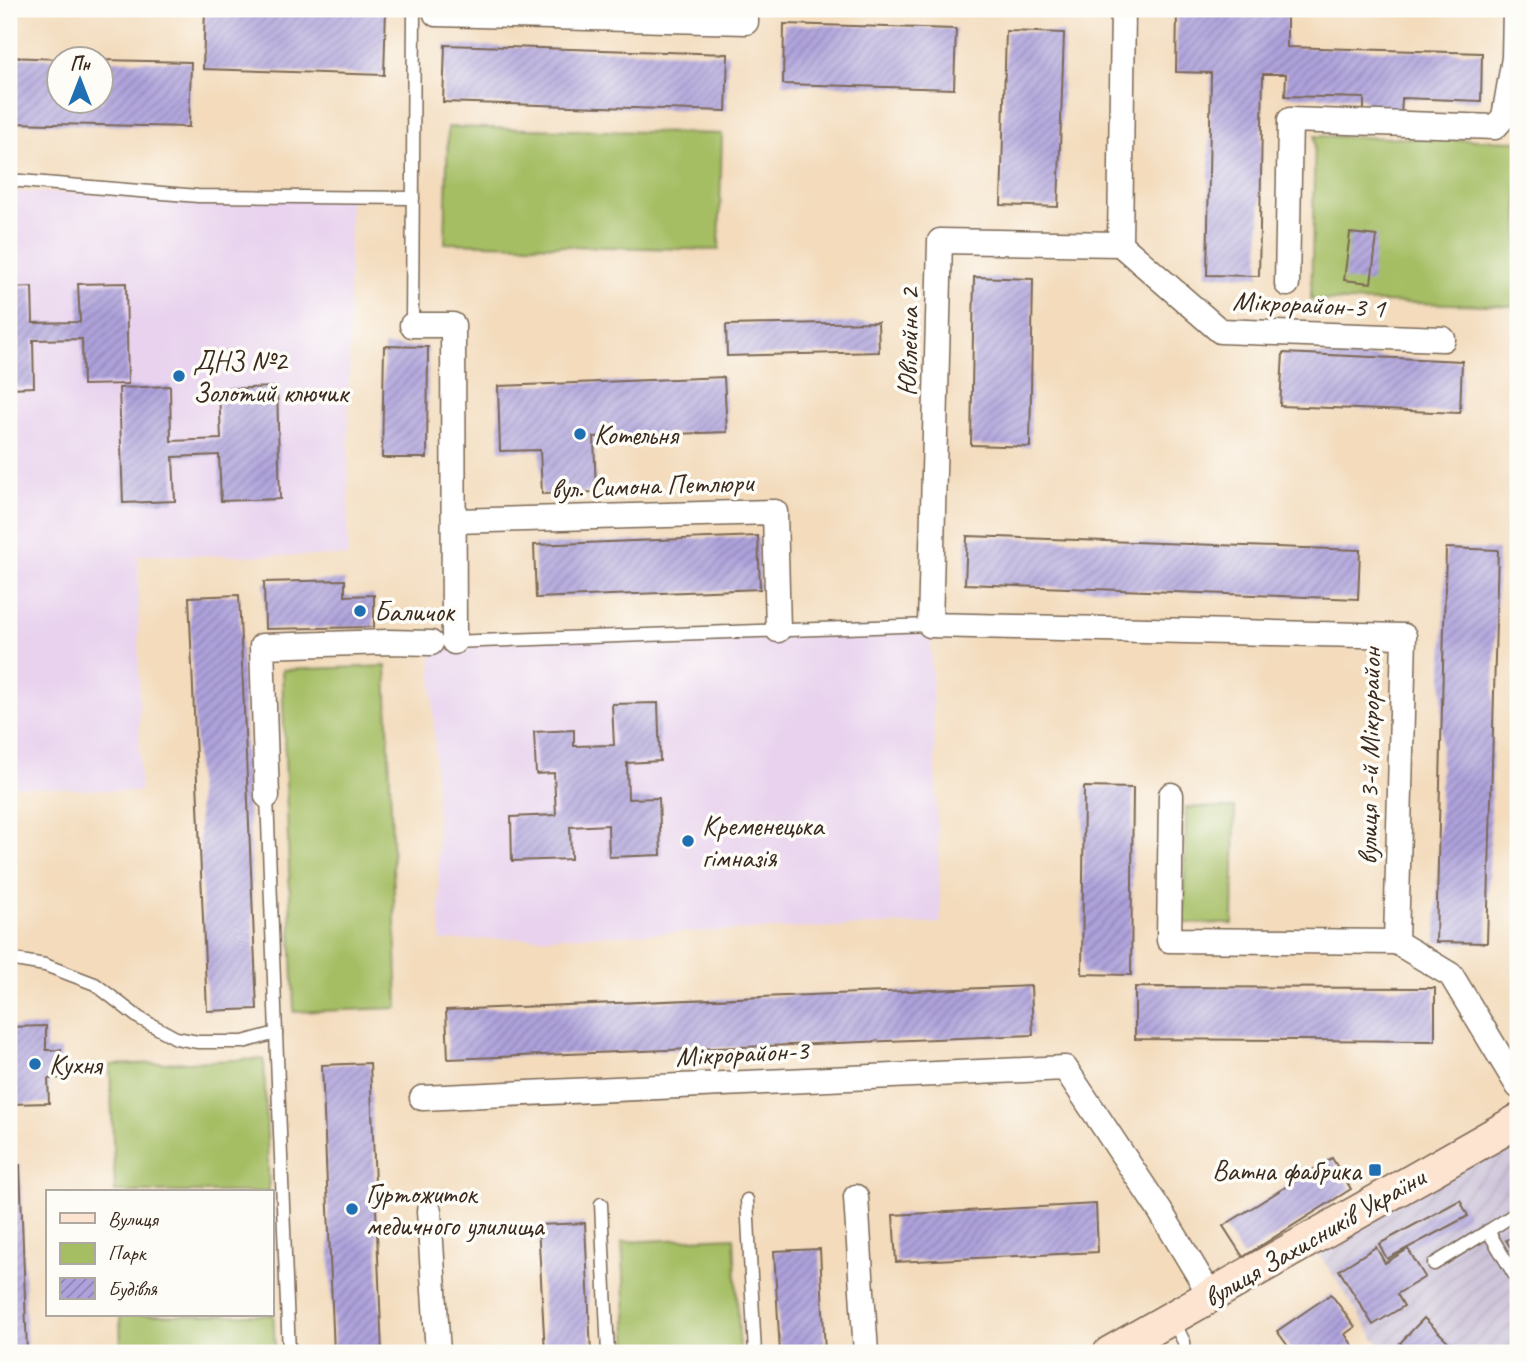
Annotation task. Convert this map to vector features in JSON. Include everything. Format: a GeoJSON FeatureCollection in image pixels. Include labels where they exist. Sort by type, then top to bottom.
{"type":"FeatureCollection","features":[{"type":"Feature","properties":{"kind":"street"},"geometry":{"type":"LineString","coordinates":[[425,11],[747,22],[747,9]]}},
{"type":"Feature","properties":{"kind":"street"},"geometry":{"type":"LineString","coordinates":[[1120,244],[1123,9]]}},
{"type":"Feature","properties":{"kind":"street"},"geometry":{"type":"LineString","coordinates":[[1287,284],[1290,120],[1496,127],[1504,117],[1514,58],[1515,9]]}},
{"type":"Feature","properties":{"kind":"street","name":"Ювілейна 2"},"geometry":{"type":"LineString","coordinates":[[930,625],[940,241],[1120,244]]}},
{"type":"Feature","properties":{"kind":"street","name":"Мікрорайон-3 1"},"geometry":{"type":"LineString","coordinates":[[1120,244],[1220,331],[1443,340]]}},
{"type":"Feature","properties":{"kind":"street"},"geometry":{"type":"LineString","coordinates":[[267,796],[262,646],[442,642],[455,521],[453,326],[412,324]]}},
{"type":"Feature","properties":{"kind":"street","name":"вул. Симона Петлюри"},"geometry":{"type":"LineString","coordinates":[[455,521],[775,512],[778,630]]}},
{"type":"Feature","properties":{"kind":"street","name":"вулиця 3-й Мікрорайон"},"geometry":{"type":"LineString","coordinates":[[930,625],[1404,636],[1396,942]]}},
{"type":"Feature","properties":{"kind":"street"},"geometry":{"type":"LineString","coordinates":[[1171,795],[1169,940],[1396,942],[1451,975],[1518,1086]]}},
{"type":"Feature","properties":{"kind":"street","name":"Мікрорайон-3"},"geometry":{"type":"LineString","coordinates":[[422,1098],[1065,1069],[1160,1211],[1211,1296]]}},
{"type":"Feature","properties":{"kind":"street","name":"вулиця Захисників України"},"geometry":{"type":"LineString","coordinates":[[1110,1353],[1518,1121]]}},
{"type":"Feature","properties":{"kind":"street"},"geometry":{"type":"LineString","coordinates":[[856,1197],[866,1353]]}},
{"type":"Feature","properties":{"kind":"street"},"geometry":{"type":"LineString","coordinates":[[429,1211],[438,1353]]}},
{"type":"Feature","properties":{"kind":"lane"},"geometry":{"type":"LineString","coordinates":[[412,324],[413,198],[425,11]]}},
{"type":"Feature","properties":{"kind":"lane"},"geometry":{"type":"LineString","coordinates":[[9,180],[198,196],[413,198]]}},
{"type":"Feature","properties":{"kind":"lane"},"geometry":{"type":"LineString","coordinates":[[442,642],[930,625]]}},
{"type":"Feature","properties":{"kind":"lane"},"geometry":{"type":"LineString","coordinates":[[267,796],[289,1353]]}},
{"type":"Feature","properties":{"kind":"lane"},"geometry":{"type":"LineString","coordinates":[[9,959],[45,965],[95,984],[139,1018],[176,1038],[198,1042],[243,1042],[276,1033]]}},
{"type":"Feature","properties":{"kind":"lane"},"geometry":{"type":"LineString","coordinates":[[747,1200],[755,1353]]}},
{"type":"Feature","properties":{"kind":"lane"},"geometry":{"type":"LineString","coordinates":[[601,1205],[608,1353]]}},
{"type":"Feature","properties":{"kind":"lane"},"geometry":{"type":"LineString","coordinates":[[1434,1264],[1518,1212]]}},
{"type":"Feature","properties":{"kind":"lane"},"geometry":{"type":"LineString","coordinates":[[1488,1231],[1518,1282]]}},
{"type":"Feature","properties":{"kind":"lane"},"geometry":{"type":"LineString","coordinates":[[1172,1318],[1184,1342],[1185,1353]]}},
{"type":"Feature","properties":{"kind":"shaded area","name":"ДНЗ №2 Золотий ключик"},"geometry":{"type":"Polygon","coordinates":[[[9,192],[350,196],[348,556],[138,555],[140,792],[9,786],[9,192]]]}},
{"type":"Feature","properties":{"kind":"shaded area","name":"Кременецька гімназія"},"geometry":{"type":"Polygon","coordinates":[[[930,625],[941,923],[441,941],[431,643],[930,625]]]}},
{"type":"Feature","properties":{"kind":"shaded area"},"geometry":{"type":"Polygon","coordinates":[[[1518,1121],[1518,1353],[1391,1353],[1375,1339],[1310,1240],[1518,1121]]]}},
{"type":"Feature","properties":{"kind":"green space"},"geometry":{"type":"Polygon","coordinates":[[[448,127],[722,134],[719,250],[445,243],[448,127]]]}},
{"type":"Feature","properties":{"kind":"green space"},"geometry":{"type":"Polygon","coordinates":[[[1315,136],[1518,141],[1518,306],[1311,300],[1315,136]]]}},
{"type":"Feature","properties":{"kind":"green space"},"geometry":{"type":"Polygon","coordinates":[[[386,666],[398,1008],[294,1012],[282,670],[386,666]]]}},
{"type":"Feature","properties":{"kind":"green space"},"geometry":{"type":"Polygon","coordinates":[[[1186,807],[1235,808],[1233,924],[1184,923],[1186,807]]]}},
{"type":"Feature","properties":{"kind":"green space"},"geometry":{"type":"Polygon","coordinates":[[[264,1059],[269,1190],[115,1190],[110,1065],[264,1059]]]}},
{"type":"Feature","properties":{"kind":"green space"},"geometry":{"type":"Polygon","coordinates":[[[734,1237],[740,1353],[628,1353],[622,1242],[734,1237]]]}},
{"type":"Feature","properties":{"kind":"green space"},"geometry":{"type":"Polygon","coordinates":[[[273,1298],[275,1353],[121,1353],[120,1316],[273,1316],[273,1298]]]}},
{"type":"Feature","properties":{"kind":"building"},"geometry":{"type":"Polygon","coordinates":[[[205,9],[386,9],[384,75],[203,69],[205,9]]]}},
{"type":"Feature","properties":{"kind":"building"},"geometry":{"type":"Polygon","coordinates":[[[1177,11],[1287,13],[1287,47],[1482,53],[1481,101],[1402,98],[1401,118],[1364,117],[1364,98],[1285,96],[1286,74],[1263,74],[1259,276],[1207,275],[1211,73],[1176,72],[1177,11]]]}},
{"type":"Feature","properties":{"kind":"building"},"geometry":{"type":"Polygon","coordinates":[[[784,24],[956,29],[954,89],[783,84],[784,24]]]}},
{"type":"Feature","properties":{"kind":"building"},"geometry":{"type":"Polygon","coordinates":[[[1006,31],[1064,33],[1058,207],[1001,205],[1006,31]]]}},
{"type":"Feature","properties":{"kind":"building"},"geometry":{"type":"Polygon","coordinates":[[[445,45],[728,54],[726,111],[443,102],[445,45]]]}},
{"type":"Feature","properties":{"kind":"building"},"geometry":{"type":"Polygon","coordinates":[[[9,57],[46,58],[46,116],[116,116],[116,60],[191,62],[189,127],[9,123],[9,57]]]}},
{"type":"Feature","properties":{"kind":"building"},"geometry":{"type":"Polygon","coordinates":[[[1350,233],[1377,236],[1371,283],[1344,280],[1350,233]]]}},
{"type":"Feature","properties":{"kind":"building"},"geometry":{"type":"Polygon","coordinates":[[[974,277],[1033,279],[1030,447],[971,445],[974,277]]]}},
{"type":"Feature","properties":{"kind":"building"},"geometry":{"type":"Polygon","coordinates":[[[126,283],[128,384],[83,385],[82,339],[33,340],[34,387],[9,388],[9,288],[32,287],[33,323],[80,322],[78,284],[126,283]]]}},
{"type":"Feature","properties":{"kind":"building"},"geometry":{"type":"Polygon","coordinates":[[[878,322],[879,352],[727,356],[726,325],[878,322]]]}},
{"type":"Feature","properties":{"kind":"building"},"geometry":{"type":"Polygon","coordinates":[[[384,346],[428,347],[427,458],[382,458],[384,346]]]}},
{"type":"Feature","properties":{"kind":"building"},"geometry":{"type":"Polygon","coordinates":[[[1283,353],[1462,361],[1460,413],[1280,406],[1283,353]]]}},
{"type":"Feature","properties":{"kind":"building","name":"Котельня"},"geometry":{"type":"Polygon","coordinates":[[[724,377],[727,432],[594,437],[596,492],[542,494],[540,450],[500,451],[498,386],[724,377]]]}},
{"type":"Feature","properties":{"kind":"building"},"geometry":{"type":"Polygon","coordinates":[[[170,386],[171,441],[221,439],[219,389],[277,387],[280,499],[221,501],[219,455],[173,457],[175,501],[123,503],[119,388],[170,386]]]}},
{"type":"Feature","properties":{"kind":"building"},"geometry":{"type":"Polygon","coordinates":[[[758,536],[760,589],[536,598],[534,545],[758,536]]]}},
{"type":"Feature","properties":{"kind":"building"},"geometry":{"type":"Polygon","coordinates":[[[967,536],[1360,550],[1358,599],[965,584],[967,536]]]}},
{"type":"Feature","properties":{"kind":"building"},"geometry":{"type":"Polygon","coordinates":[[[1446,548],[1498,550],[1487,943],[1436,942],[1446,548]]]}},
{"type":"Feature","properties":{"kind":"building"},"geometry":{"type":"Polygon","coordinates":[[[345,580],[345,596],[374,595],[374,627],[265,629],[264,582],[345,580]]]}},
{"type":"Feature","properties":{"kind":"building"},"geometry":{"type":"Polygon","coordinates":[[[239,595],[257,1009],[207,1011],[189,597],[239,595]]]}},
{"type":"Feature","properties":{"kind":"building"},"geometry":{"type":"Polygon","coordinates":[[[658,703],[660,761],[627,763],[628,799],[659,798],[661,855],[609,857],[608,825],[570,827],[571,859],[512,861],[511,817],[556,815],[554,773],[536,774],[534,732],[574,730],[574,746],[614,745],[612,704],[658,703]]]}},
{"type":"Feature","properties":{"kind":"building"},"geometry":{"type":"Polygon","coordinates":[[[1084,787],[1133,788],[1131,975],[1082,974],[1084,787]]]}},
{"type":"Feature","properties":{"kind":"building"},"geometry":{"type":"Polygon","coordinates":[[[1031,986],[1033,1035],[448,1059],[446,1010],[1031,986]]]}},
{"type":"Feature","properties":{"kind":"building"},"geometry":{"type":"Polygon","coordinates":[[[1135,987],[1435,988],[1435,1041],[1135,1039],[1135,987]]]}},
{"type":"Feature","properties":{"kind":"building","name":"Кухня"},"geometry":{"type":"Polygon","coordinates":[[[46,1026],[46,1050],[61,1050],[61,1078],[48,1079],[49,1103],[9,1104],[9,1027],[46,1026]]]}},
{"type":"Feature","properties":{"kind":"building","name":"Гуртожиток медичного улилища"},"geometry":{"type":"Polygon","coordinates":[[[370,1063],[382,1353],[334,1353],[322,1065],[370,1063]]]}},
{"type":"Feature","properties":{"kind":"building"},"geometry":{"type":"Polygon","coordinates":[[[1332,1158],[1351,1189],[1243,1257],[1223,1226],[1332,1158]]]}},
{"type":"Feature","properties":{"kind":"building"},"geometry":{"type":"Polygon","coordinates":[[[20,1165],[27,1353],[9,1353],[9,1166],[20,1165]]]}},
{"type":"Feature","properties":{"kind":"building"},"geometry":{"type":"Polygon","coordinates":[[[1460,1200],[1468,1216],[1387,1259],[1379,1244],[1460,1200]]]}},
{"type":"Feature","properties":{"kind":"building"},"geometry":{"type":"Polygon","coordinates":[[[1096,1204],[1098,1252],[896,1262],[893,1215],[1096,1204]]]}},
{"type":"Feature","properties":{"kind":"building"},"geometry":{"type":"Polygon","coordinates":[[[585,1223],[591,1353],[545,1353],[538,1225],[585,1223]]]}},
{"type":"Feature","properties":{"kind":"building"},"geometry":{"type":"Polygon","coordinates":[[[1518,1233],[1518,1260],[1506,1240],[1518,1233]]]}},
{"type":"Feature","properties":{"kind":"building"},"geometry":{"type":"Polygon","coordinates":[[[1376,1247],[1385,1263],[1408,1249],[1425,1277],[1397,1294],[1404,1306],[1373,1325],[1339,1270],[1376,1247]]]}},
{"type":"Feature","properties":{"kind":"building"},"geometry":{"type":"Polygon","coordinates":[[[820,1249],[825,1353],[780,1353],[774,1251],[820,1249]]]}},
{"type":"Feature","properties":{"kind":"building"},"geometry":{"type":"Polygon","coordinates":[[[1331,1294],[1355,1327],[1345,1334],[1357,1352],[1293,1353],[1277,1331],[1331,1294]]]}},
{"type":"Feature","properties":{"kind":"building"},"geometry":{"type":"Polygon","coordinates":[[[1424,1318],[1460,1353],[1410,1353],[1400,1343],[1424,1318]]]}},
{"type":"Feature","properties":{"kind":"place","name":"ДНЗ №2 Золотий ключик"},"geometry":{"type":"Point","coordinates":[179,376]}},
{"type":"Feature","properties":{"kind":"place","name":"Котельня"},"geometry":{"type":"Point","coordinates":[580,434]}},
{"type":"Feature","properties":{"kind":"place","name":"Баличок"},"geometry":{"type":"Point","coordinates":[360,611]}},
{"type":"Feature","properties":{"kind":"place","name":"Кременецька гімназія"},"geometry":{"type":"Point","coordinates":[688,841]}},
{"type":"Feature","properties":{"kind":"place","name":"Кухня"},"geometry":{"type":"Point","coordinates":[35,1064]}},
{"type":"Feature","properties":{"kind":"place","name":"Ватна фабрика"},"geometry":{"type":"Point","coordinates":[1375,1170]}},
{"type":"Feature","properties":{"kind":"place","name":"Гуртожиток медичного улилища"},"geometry":{"type":"Point","coordinates":[352,1209]}}]}
